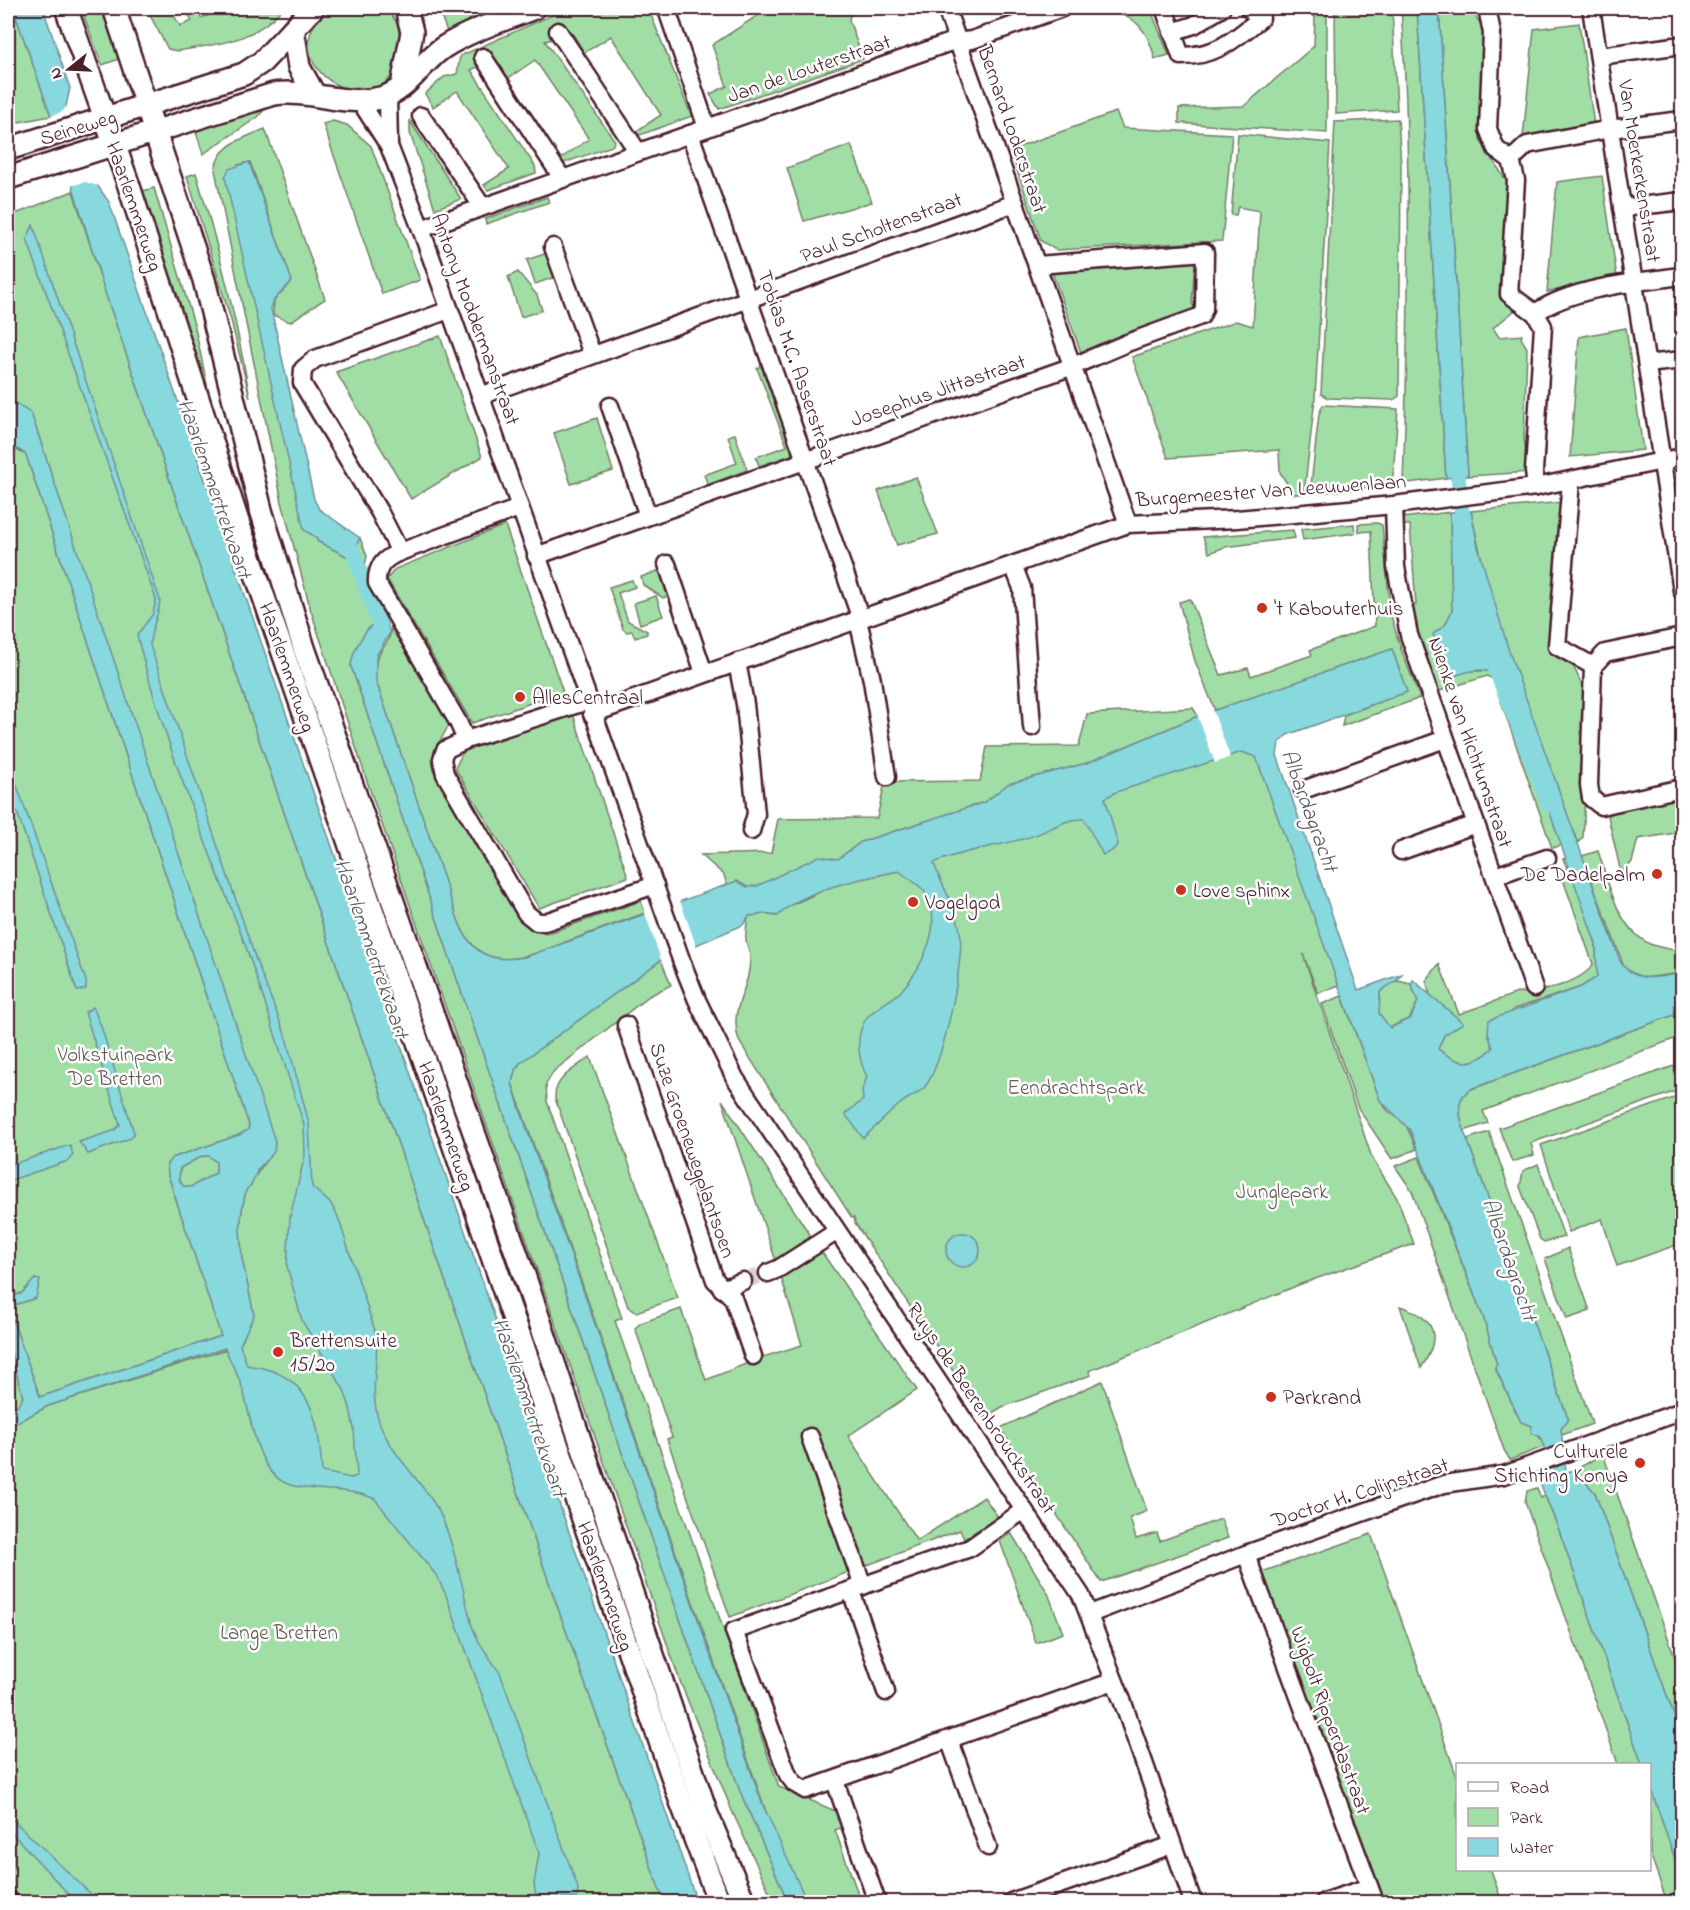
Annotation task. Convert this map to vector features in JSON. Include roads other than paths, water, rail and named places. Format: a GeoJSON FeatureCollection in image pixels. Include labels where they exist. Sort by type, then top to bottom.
{"type":"FeatureCollection","features":[{"type":"Feature","properties":{"kind":"main road","name":"Haarlemmerweg"},"geometry":{"type":"LineString","coordinates":[[66,8],[114,145],[242,534],[677,1790],[719,1902]]}},
{"type":"Feature","properties":{"kind":"main road","name":"Haarlemmerweg"},"geometry":{"type":"LineString","coordinates":[[114,8],[148,105],[204,280],[261,510],[304,648],[523,1272],[706,1814],[744,1902]]}},
{"type":"Feature","properties":{"kind":"main road","name":"Seineweg"},"geometry":{"type":"LineString","coordinates":[[8,149],[244,75],[262,62],[313,8]]}},
{"type":"Feature","properties":{"kind":"main road"},"geometry":{"type":"LineString","coordinates":[[395,91],[412,32],[406,8]]}},
{"type":"Feature","properties":{"kind":"main road"},"geometry":{"type":"LineString","coordinates":[[395,91],[445,46],[534,8]]}},
{"type":"Feature","properties":{"kind":"main road"},"geometry":{"type":"LineString","coordinates":[[293,29],[299,67],[314,94]]}},
{"type":"Feature","properties":{"kind":"main road","name":"Seineweg"},"geometry":{"type":"LineString","coordinates":[[8,178],[86,152],[157,133],[264,96],[288,92],[360,101],[395,91]]}},
{"type":"Feature","properties":{"kind":"street","name":"Bernard Loderstraat"},"geometry":{"type":"LineString","coordinates":[[946,8],[1128,524]]}},
{"type":"Feature","properties":{"kind":"street","name":"Jan de Louterstraat"},"geometry":{"type":"LineString","coordinates":[[420,229],[948,43],[972,40],[1062,8]]}},
{"type":"Feature","properties":{"kind":"street"},"geometry":{"type":"LineString","coordinates":[[1164,8],[1181,56],[1203,56],[1233,42],[1261,18],[1248,8]]}},
{"type":"Feature","properties":{"kind":"street"},"geometry":{"type":"LineString","coordinates":[[1172,32],[1194,25],[1222,8]]}},
{"type":"Feature","properties":{"kind":"street"},"geometry":{"type":"LineString","coordinates":[[1487,8],[1491,33],[1488,129],[1496,149],[1511,160],[1516,180],[1509,294],[1535,313],[1543,326],[1534,471],[1536,487]]}},
{"type":"Feature","properties":{"kind":"street","name":"Van Moerkerkenstraat"},"geometry":{"type":"LineString","coordinates":[[1592,8],[1683,591]]}},
{"type":"Feature","properties":{"kind":"street","name":"Jan de Louterstraat"},"geometry":{"type":"LineString","coordinates":[[670,9],[707,128]]}},
{"type":"Feature","properties":{"kind":"street"},"geometry":{"type":"LineString","coordinates":[[558,32],[638,152]]}},
{"type":"Feature","properties":{"kind":"street"},"geometry":{"type":"LineString","coordinates":[[1599,56],[1683,45]]}},
{"type":"Feature","properties":{"kind":"street"},"geometry":{"type":"LineString","coordinates":[[483,57],[562,178]]}},
{"type":"Feature","properties":{"kind":"street","name":"Antony Moddermanstraat"},"geometry":{"type":"LineString","coordinates":[[389,146],[395,91]]}},
{"type":"Feature","properties":{"kind":"street","name":"Antony Moddermanstraat"},"geometry":{"type":"LineString","coordinates":[[360,101],[389,146],[420,229],[682,965]]}},
{"type":"Feature","properties":{"kind":"street"},"geometry":{"type":"LineString","coordinates":[[421,116],[482,206]]}},
{"type":"Feature","properties":{"kind":"street"},"geometry":{"type":"LineString","coordinates":[[1511,160],[1527,145],[1610,129],[1683,120]]}},
{"type":"Feature","properties":{"kind":"street","name":"Tobias M.C. Asserstraat"},"geometry":{"type":"LineString","coordinates":[[690,134],[750,298],[859,619],[872,680],[887,777]]}},
{"type":"Feature","properties":{"kind":"street"},"geometry":{"type":"LineString","coordinates":[[1622,208],[1683,201]]}},
{"type":"Feature","properties":{"kind":"street","name":"Paul Scholtenstraat"},"geometry":{"type":"LineString","coordinates":[[480,396],[1015,203]]}},
{"type":"Feature","properties":{"kind":"street"},"geometry":{"type":"LineString","coordinates":[[553,247],[592,354]]}},
{"type":"Feature","properties":{"kind":"street"},"geometry":{"type":"LineString","coordinates":[[1037,265],[1205,252],[1201,316],[1073,366]]}},
{"type":"Feature","properties":{"kind":"street"},"geometry":{"type":"LineString","coordinates":[[1535,313],[1554,300],[1635,282],[1683,276]]}},
{"type":"Feature","properties":{"kind":"street"},"geometry":{"type":"LineString","coordinates":[[400,552],[380,513],[305,390],[301,375],[303,369],[315,359],[449,310]]}},
{"type":"Feature","properties":{"kind":"street"},"geometry":{"type":"LineString","coordinates":[[1647,364],[1683,360]]}},
{"type":"Feature","properties":{"kind":"street","name":"Josephus Jittastraat"},"geometry":{"type":"LineString","coordinates":[[536,556],[1073,366]]}},
{"type":"Feature","properties":{"kind":"street"},"geometry":{"type":"LineString","coordinates":[[610,406],[648,516]]}},
{"type":"Feature","properties":{"kind":"street","name":"Burgemeester Van Leeuwenlaan"},"geometry":{"type":"LineString","coordinates":[[590,707],[737,662],[1128,524],[1237,519],[1394,505],[1536,487],[1683,457]]}},
{"type":"Feature","properties":{"kind":"street"},"geometry":{"type":"LineString","coordinates":[[1571,481],[1557,646],[1593,666]]}},
{"type":"Feature","properties":{"kind":"street","name":"Nienke van Hichtumstraat"},"geometry":{"type":"LineString","coordinates":[[1394,505],[1396,567],[1409,635],[1534,988]]}},
{"type":"Feature","properties":{"kind":"street"},"geometry":{"type":"LineString","coordinates":[[466,740],[458,722],[377,583],[380,566],[386,558],[400,552],[519,508]]}},
{"type":"Feature","properties":{"kind":"street"},"geometry":{"type":"LineString","coordinates":[[667,564],[704,673]]}},
{"type":"Feature","properties":{"kind":"street"},"geometry":{"type":"LineString","coordinates":[[1013,565],[1022,588],[1032,727]]}},
{"type":"Feature","properties":{"kind":"street"},"geometry":{"type":"LineString","coordinates":[[1683,637],[1605,653],[1593,666],[1589,785],[1592,798],[1601,806],[1683,788]]}},
{"type":"Feature","properties":{"kind":"street"},"geometry":{"type":"LineString","coordinates":[[737,662],[745,704],[756,814],[751,831]]}},
{"type":"Feature","properties":{"kind":"street"},"geometry":{"type":"LineString","coordinates":[[590,707],[466,740],[445,750],[442,759],[445,774],[526,914],[537,922],[544,922],[657,890]]}},
{"type":"Feature","properties":{"kind":"street"},"geometry":{"type":"LineString","coordinates":[[1303,790],[1445,739]]}},
{"type":"Feature","properties":{"kind":"street"},"geometry":{"type":"LineString","coordinates":[[1401,851],[1476,824]]}},
{"type":"Feature","properties":{"kind":"street"},"geometry":{"type":"LineString","coordinates":[[1495,876],[1547,858]]}},
{"type":"Feature","properties":{"kind":"street","name":"Ruys de Beerenbrouckstraat"},"geometry":{"type":"LineString","coordinates":[[682,965],[727,1065],[836,1232],[1081,1595],[1090,1614],[1193,1902]]}},
{"type":"Feature","properties":{"kind":"street","name":"Suze Groenewegplantsoen"},"geometry":{"type":"LineString","coordinates":[[626,1024],[715,1280],[733,1298],[753,1356]]}},
{"type":"Feature","properties":{"kind":"street"},"geometry":{"type":"LineString","coordinates":[[768,1273],[836,1232]]}},
{"type":"Feature","properties":{"kind":"street","name":"Suze Groenewegplantsoen"},"geometry":{"type":"LineString","coordinates":[[722,1289],[743,1281]]}},
{"type":"Feature","properties":{"kind":"street","name":"Doctor H. Colijnstraat"},"geometry":{"type":"LineString","coordinates":[[1090,1614],[1246,1554],[1444,1484],[1504,1475],[1683,1411]]}},
{"type":"Feature","properties":{"kind":"street"},"geometry":{"type":"LineString","coordinates":[[810,1437],[857,1588],[886,1692]]}},
{"type":"Feature","properties":{"kind":"street"},"geometry":{"type":"LineString","coordinates":[[1024,1510],[970,1548],[734,1631],[788,1775],[795,1784],[805,1790],[1114,1681]]}},
{"type":"Feature","properties":{"kind":"street","name":"Wigbolt Ripperdastraat"},"geometry":{"type":"LineString","coordinates":[[1246,1554],[1372,1895]]}},
{"type":"Feature","properties":{"kind":"street"},"geometry":{"type":"LineString","coordinates":[[949,1739],[988,1847]]}},
{"type":"Feature","properties":{"kind":"street"},"geometry":{"type":"LineString","coordinates":[[835,1780],[877,1902]]}},
{"type":"Feature","properties":{"kind":"street"},"geometry":{"type":"LineString","coordinates":[[1011,1902],[1172,1845]]}},
{"type":"Feature","properties":{"kind":"street"},"geometry":{"type":"LineString","coordinates":[[1324,1902],[1372,1895]]}},
{"type":"Feature","properties":{"kind":"water"},"geometry":{"type":"Polygon","coordinates":[[[13,8],[43,8],[70,88],[66,106],[90,175],[109,202],[697,1902],[664,1902],[560,1614],[106,295],[51,116],[13,8]]]}},
{"type":"Feature","properties":{"kind":"water"},"geometry":{"type":"Polygon","coordinates":[[[1417,8],[1439,8],[1468,476],[1446,478],[1417,8]]]}},
{"type":"Feature","properties":{"kind":"water"},"geometry":{"type":"Polygon","coordinates":[[[249,162],[292,281],[274,300],[271,309],[314,499],[319,509],[360,538],[350,558],[317,541],[317,538],[304,530],[225,177],[229,169],[249,162]]]}},
{"type":"Feature","properties":{"kind":"water"},"geometry":{"type":"Polygon","coordinates":[[[33,225],[160,600],[150,645],[257,963],[285,1034],[309,1123],[312,1187],[331,1204],[338,1217],[376,1334],[374,1394],[378,1419],[391,1446],[437,1508],[448,1533],[472,1626],[479,1642],[500,1673],[578,1888],[577,1898],[562,1898],[560,1902],[537,1902],[534,1884],[539,1853],[446,1595],[436,1575],[375,1499],[345,1491],[294,1486],[281,1481],[271,1472],[258,1446],[241,1385],[225,1348],[48,1406],[8,1427],[8,1410],[18,1405],[23,1397],[8,1342],[8,1307],[40,1397],[221,1336],[168,1175],[167,1164],[172,1158],[239,1135],[248,1130],[249,1125],[26,455],[18,449],[8,450],[8,399],[31,413],[275,1141],[274,1152],[258,1169],[252,1184],[246,1190],[242,1209],[240,1231],[242,1259],[254,1315],[240,1345],[247,1365],[272,1371],[289,1380],[300,1389],[308,1401],[317,1428],[322,1472],[351,1478],[357,1476],[354,1429],[344,1390],[302,1321],[287,1266],[290,1217],[305,1155],[304,1125],[249,955],[158,710],[137,635],[153,614],[156,599],[27,239],[33,225]],[[202,1156],[180,1168],[179,1179],[183,1186],[191,1187],[216,1173],[216,1162],[209,1156],[202,1156]]]}},
{"type":"Feature","properties":{"kind":"water"},"geometry":{"type":"Polygon","coordinates":[[[1471,511],[1478,547],[1509,651],[1620,961],[1633,974],[1648,978],[1682,973],[1682,1012],[1473,1088],[1463,1096],[1460,1106],[1464,1131],[1568,1419],[1561,1429],[1566,1472],[1575,1470],[1595,1493],[1682,1738],[1682,1879],[1651,1789],[1651,1763],[1642,1763],[1559,1530],[1540,1483],[1556,1476],[1541,1437],[1531,1433],[1532,1426],[1521,1422],[1495,1367],[1497,1365],[1484,1319],[1410,1130],[1380,1100],[1256,757],[1242,752],[1116,792],[1105,798],[1118,844],[1112,851],[1103,855],[1084,819],[1076,819],[1034,836],[934,863],[958,922],[961,945],[956,988],[945,1038],[931,1078],[923,1089],[900,1104],[863,1138],[845,1114],[863,1100],[862,1090],[867,1077],[861,1063],[859,1048],[862,1027],[868,1016],[897,995],[917,970],[929,944],[932,930],[933,916],[924,891],[899,871],[852,881],[818,892],[789,907],[778,916],[764,914],[749,916],[743,925],[661,960],[520,1063],[515,1070],[512,1083],[520,1109],[762,1803],[807,1902],[788,1902],[740,1791],[458,982],[351,666],[354,652],[367,630],[385,618],[390,633],[376,656],[376,681],[458,920],[469,941],[483,954],[502,959],[513,959],[525,957],[737,881],[747,887],[757,886],[819,856],[838,859],[861,842],[985,802],[1008,784],[1087,763],[1198,716],[1392,649],[1407,692],[1287,735],[1279,743],[1277,755],[1358,990],[1402,974],[1380,992],[1379,1013],[1390,1028],[1411,1018],[1418,1001],[1411,984],[1413,980],[1463,1023],[1444,1035],[1438,1049],[1459,1061],[1466,1062],[1479,1059],[1493,1048],[1488,1033],[1489,1020],[1581,987],[1597,977],[1596,944],[1504,683],[1498,676],[1485,670],[1471,671],[1448,678],[1433,634],[1445,625],[1452,611],[1450,512],[1471,511]]]}},
{"type":"Feature","properties":{"kind":"water"},"geometry":{"type":"Polygon","coordinates":[[[16,783],[86,981],[86,989],[77,991],[8,785],[16,783]]]}},
{"type":"Feature","properties":{"kind":"water"},"geometry":{"type":"Polygon","coordinates":[[[93,1007],[134,1133],[131,1138],[88,1154],[79,1142],[113,1131],[120,1125],[85,1012],[93,1007]]]}},
{"type":"Feature","properties":{"kind":"water"},"geometry":{"type":"Polygon","coordinates":[[[70,1145],[73,1155],[68,1161],[8,1181],[8,1161],[13,1164],[70,1145]]]}},
{"type":"Feature","properties":{"kind":"water"},"geometry":{"type":"Polygon","coordinates":[[[963,1233],[975,1238],[980,1250],[975,1262],[963,1267],[951,1262],[946,1250],[951,1238],[963,1233]]]}},
{"type":"Feature","properties":{"kind":"water"},"geometry":{"type":"Polygon","coordinates":[[[35,1279],[40,1280],[36,1298],[8,1307],[8,1298],[22,1293],[35,1279]]]}},
{"type":"Feature","properties":{"kind":"water"},"geometry":{"type":"Polygon","coordinates":[[[8,1815],[99,1902],[76,1902],[8,1829],[8,1815]]]}},
{"type":"Feature","properties":{"kind":"waterway"},"geometry":{"type":"LineString","coordinates":[[1456,457],[1464,532]]}},
{"type":"Feature","properties":{"kind":"waterway"},"geometry":{"type":"LineString","coordinates":[[340,538],[352,549],[380,627],[376,638]]}},
{"type":"Feature","properties":{"kind":"waterway"},"geometry":{"type":"LineString","coordinates":[[1491,658],[1549,805]]}},
{"type":"Feature","properties":{"kind":"tunnel"},"geometry":{"type":"LineString","coordinates":[[743,1281],[768,1273]]}},
{"type":"Feature","properties":{"kind":"railway"},"geometry":{"type":"LineString","coordinates":[[8,1887],[23,1902]]}},
{"type":"Feature","properties":{"kind":"place","name":"'t Kabouterhuis"},"geometry":{"type":"Point","coordinates":[1262,608]}},
{"type":"Feature","properties":{"kind":"place","name":"AllesCentraal"},"geometry":{"type":"Point","coordinates":[520,697]}},
{"type":"Feature","properties":{"kind":"place","name":"De Dadelpalm"},"geometry":{"type":"Point","coordinates":[1657,874]}},
{"type":"Feature","properties":{"kind":"place","name":"Love sphinx"},"geometry":{"type":"Point","coordinates":[1181,890]}},
{"type":"Feature","properties":{"kind":"place","name":"Vogelgod"},"geometry":{"type":"Point","coordinates":[913,902]}},
{"type":"Feature","properties":{"kind":"place","name":"Brettensuite 15/20"},"geometry":{"type":"Point","coordinates":[278,1352]}},
{"type":"Feature","properties":{"kind":"place","name":"Parkrand"},"geometry":{"type":"Point","coordinates":[1271,1397]}},
{"type":"Feature","properties":{"kind":"place","name":"Culturele Stichting Konya"},"geometry":{"type":"Point","coordinates":[1640,1463]}},
{"type":"Feature","properties":{"kind":"water label","name":"Haarlemmertrekvaart"},"geometry":{"type":"Point","coordinates":[216,488]}},
{"type":"Feature","properties":{"kind":"water label","name":"Albardagracht"},"geometry":{"type":"Point","coordinates":[1311,810]}},
{"type":"Feature","properties":{"kind":"water label","name":"Haarlemmertrekvaart"},"geometry":{"type":"Point","coordinates":[373,948]}},
{"type":"Feature","properties":{"kind":"water label","name":"Albardagracht"},"geometry":{"type":"Point","coordinates":[1511,1259]}},
{"type":"Feature","properties":{"kind":"water label","name":"Haarlemmertrekvaart"},"geometry":{"type":"Point","coordinates":[531,1407]}},
{"type":"Feature","properties":{"kind":"park label","name":"Volkstuinpark De Bretten"},"geometry":{"type":"Point","coordinates":[115,1066]}},
{"type":"Feature","properties":{"kind":"park label","name":"Eendrachtspark"},"geometry":{"type":"Point","coordinates":[1076,1087]}},
{"type":"Feature","properties":{"kind":"park label","name":"Junglepark"},"geometry":{"type":"Point","coordinates":[1282,1191]}},
{"type":"Feature","properties":{"kind":"park label","name":"Lange Bretten"},"geometry":{"type":"Point","coordinates":[279,1632]}}]}
